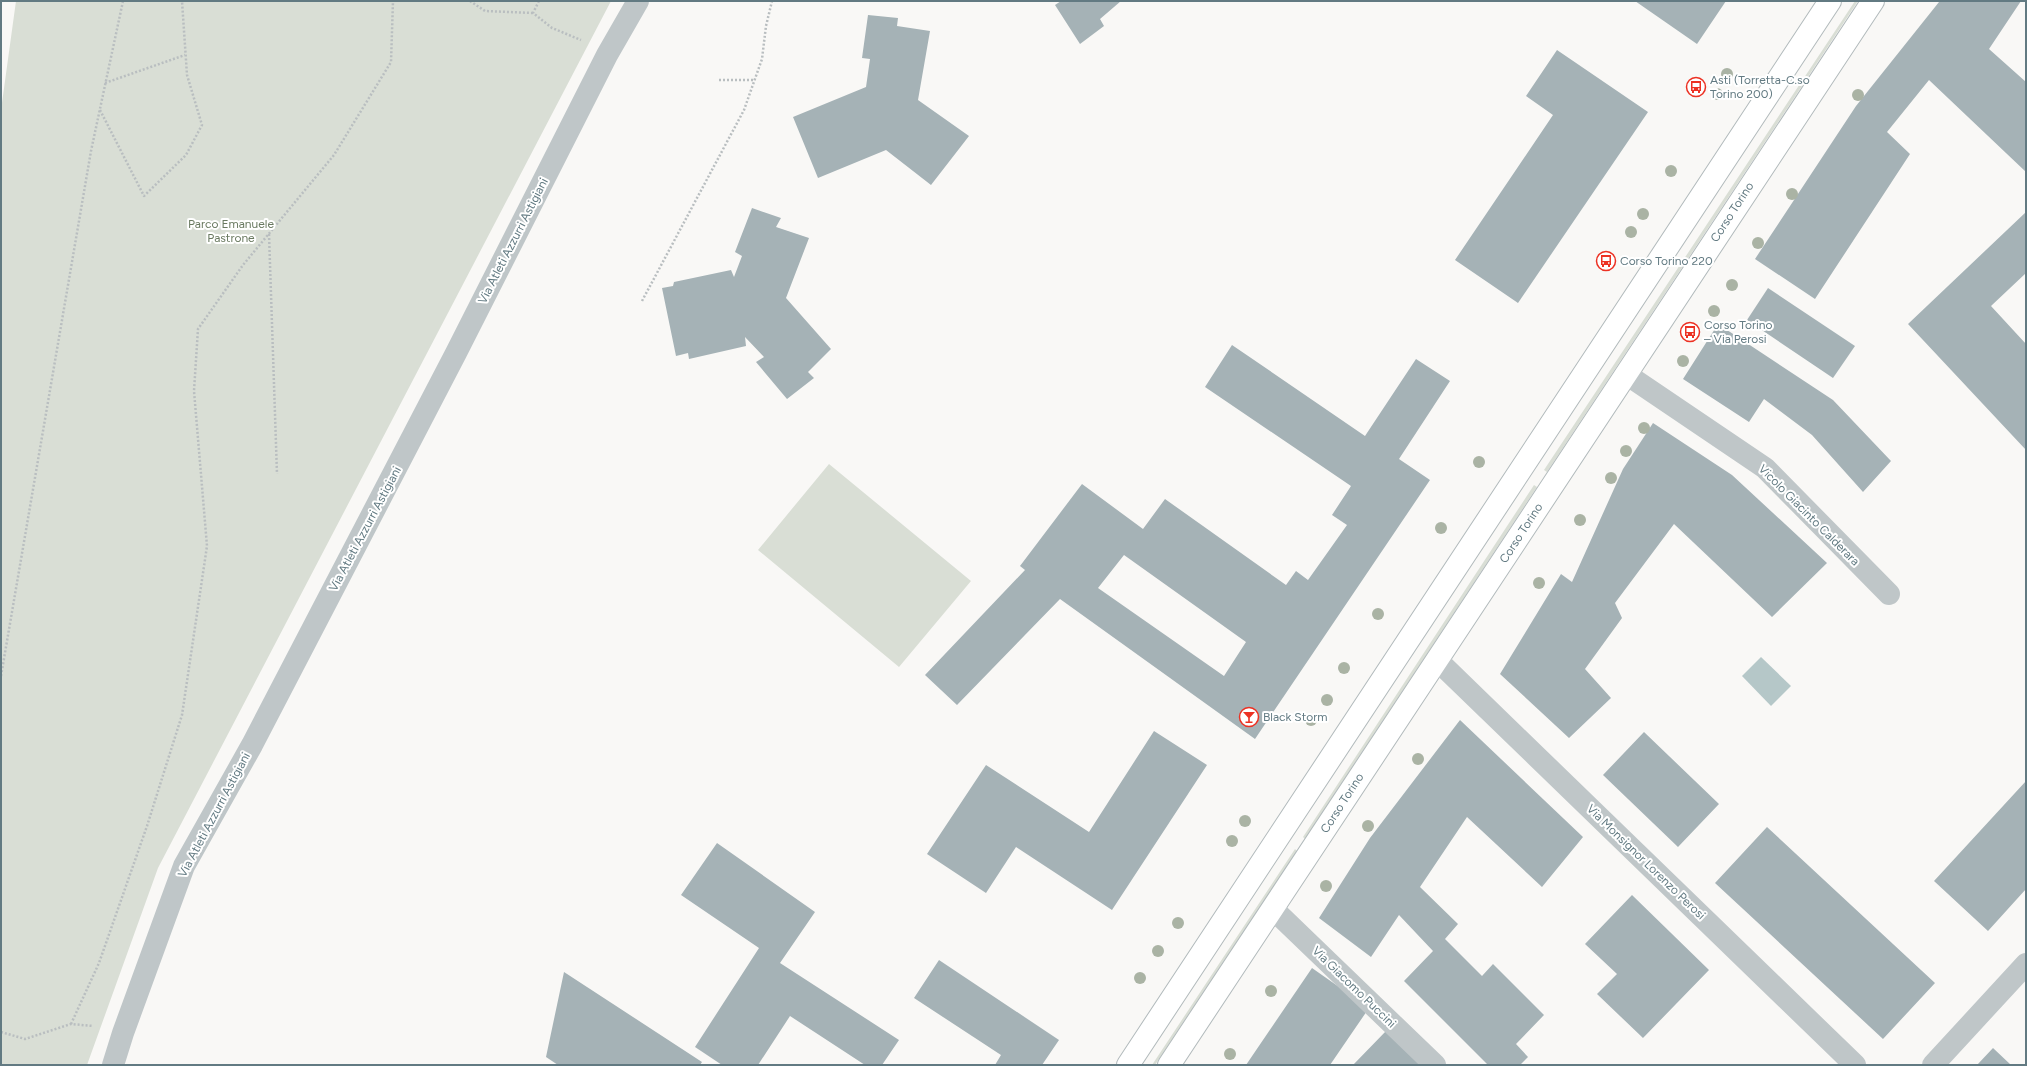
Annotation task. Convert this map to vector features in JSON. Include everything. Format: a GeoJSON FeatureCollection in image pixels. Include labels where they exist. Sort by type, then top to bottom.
{"type":"FeatureCollection","features":[{"type":"Feature","properties":{"kind":"main road"},"geometry":{"type":"LineString","coordinates":[[1128,1065],[1830,1]]}},
{"type":"Feature","properties":{"kind":"main road","name":"Corso Torino"},"geometry":{"type":"LineString","coordinates":[[1169,1065],[1872,1]]}},
{"type":"Feature","properties":{"kind":"street","name":"Via Atleti Azzurri Astigiani"},"geometry":{"type":"LineString","coordinates":[[113,1065],[123,1033],[184,866],[252,745],[456,353],[607,55],[638,1]]}},
{"type":"Feature","properties":{"kind":"street","name":"Vicolo Giacinto Calderara"},"geometry":{"type":"LineString","coordinates":[[1626,374],[1765,468],[1888,594]]}},
{"type":"Feature","properties":{"kind":"street","name":"Via Monsignor Lorenzo Perosi"},"geometry":{"type":"LineString","coordinates":[[1437,660],[1855,1065]]}},
{"type":"Feature","properties":{"kind":"street","name":"Via Giacomo Puccini"},"geometry":{"type":"LineString","coordinates":[[1273,909],[1435,1065]]}},
{"type":"Feature","properties":{"kind":"street"},"geometry":{"type":"LineString","coordinates":[[1933,1065],[2026,964]]}},
{"type":"Feature","properties":{"kind":"path"},"geometry":{"type":"LineString","coordinates":[[1,676],[31,494],[99,110],[122,1]]}},
{"type":"Feature","properties":{"kind":"path"},"geometry":{"type":"LineString","coordinates":[[99,110],[144,196],[186,154],[202,125],[187,75],[182,1]]}},
{"type":"Feature","properties":{"kind":"path"},"geometry":{"type":"LineString","coordinates":[[71,1024],[99,963],[147,826],[182,715],[207,546],[194,391],[198,329],[243,265],[334,155],[391,62],[393,1]]}},
{"type":"Feature","properties":{"kind":"path"},"geometry":{"type":"LineString","coordinates":[[470,1],[485,10],[533,12],[552,28],[589,43]]}},
{"type":"Feature","properties":{"kind":"path"},"geometry":{"type":"LineString","coordinates":[[533,12],[539,1]]}},
{"type":"Feature","properties":{"kind":"path"},"geometry":{"type":"LineString","coordinates":[[642,301],[744,110],[762,59],[766,26],[772,1]]}},
{"type":"Feature","properties":{"kind":"path"},"geometry":{"type":"LineString","coordinates":[[105,84],[185,55]]}},
{"type":"Feature","properties":{"kind":"path"},"geometry":{"type":"LineString","coordinates":[[719,80],[754,80]]}},
{"type":"Feature","properties":{"kind":"path"},"geometry":{"type":"LineString","coordinates":[[269,234],[277,474]]}},
{"type":"Feature","properties":{"kind":"path"},"geometry":{"type":"LineString","coordinates":[[1,1032],[25,1038],[71,1024],[112,1028],[123,1033]]}},
{"type":"Feature","properties":{"kind":"green space","name":"Parco Emanuele Pastrone"},"geometry":{"type":"Polygon","coordinates":[[[16,1],[611,1],[158,868],[87,1065],[1,1065],[1,110],[16,1]]]}},
{"type":"Feature","properties":{"kind":"green space"},"geometry":{"type":"Polygon","coordinates":[[[1855,1],[1858,1],[1547,472],[1544,470],[1855,1]]]}},
{"type":"Feature","properties":{"kind":"green space"},"geometry":{"type":"Polygon","coordinates":[[[829,464],[971,581],[899,667],[758,550],[829,464]]]}},
{"type":"Feature","properties":{"kind":"green space"},"geometry":{"type":"Polygon","coordinates":[[[1534,485],[1537,487],[1305,839],[1303,837],[1534,485]]]}},
{"type":"Feature","properties":{"kind":"green space"},"geometry":{"type":"Polygon","coordinates":[[[1295,849],[1297,851],[1155,1065],[1152,1065],[1295,849]]]}},
{"type":"Feature","properties":{"kind":"shaded area"},"geometry":{"type":"Polygon","coordinates":[[[1761,657],[1791,686],[1771,706],[1742,676],[1761,657]]]}},
{"type":"Feature","properties":{"kind":"building"},"geometry":{"type":"Polygon","coordinates":[[[1061,1],[1121,1],[1100,19],[1104,26],[1080,44],[1055,5],[1061,1]]]}},
{"type":"Feature","properties":{"kind":"building"},"geometry":{"type":"Polygon","coordinates":[[[1635,1],[1726,1],[1697,44],[1635,1]]]}},
{"type":"Feature","properties":{"kind":"building"},"geometry":{"type":"Polygon","coordinates":[[[1938,1],[2021,1],[1989,49],[2026,82],[2026,172],[1929,80],[1887,132],[1910,154],[1815,299],[1755,259],[1856,106],[1939,2],[1938,1]]]}},
{"type":"Feature","properties":{"kind":"building"},"geometry":{"type":"Polygon","coordinates":[[[868,15],[898,18],[897,26],[930,31],[918,100],[969,136],[931,185],[886,150],[818,178],[793,117],[866,87],[870,59],[862,58],[868,15]]]}},
{"type":"Feature","properties":{"kind":"building"},"geometry":{"type":"Polygon","coordinates":[[[1557,50],[1648,112],[1518,303],[1455,260],[1553,115],[1526,96],[1557,50]]]}},
{"type":"Feature","properties":{"kind":"building"},"geometry":{"type":"Polygon","coordinates":[[[752,208],[781,218],[776,227],[809,238],[786,298],[831,349],[808,372],[814,378],[787,399],[756,362],[764,357],[745,337],[746,346],[689,359],[688,353],[676,356],[662,288],[673,286],[674,282],[731,270],[734,277],[742,256],[735,252],[752,208]]]}},
{"type":"Feature","properties":{"kind":"building"},"geometry":{"type":"Polygon","coordinates":[[[2026,212],[2026,273],[1991,306],[2026,344],[2026,450],[1908,324],[2026,212]]]}},
{"type":"Feature","properties":{"kind":"building"},"geometry":{"type":"Polygon","coordinates":[[[1768,288],[1855,346],[1833,378],[1747,320],[1768,288]]]}},
{"type":"Feature","properties":{"kind":"building"},"geometry":{"type":"Polygon","coordinates":[[[1718,324],[1833,400],[1891,461],[1863,492],[1812,435],[1764,399],[1749,422],[1683,379],[1718,324]]]}},
{"type":"Feature","properties":{"kind":"building"},"geometry":{"type":"Polygon","coordinates":[[[1232,345],[1365,436],[1416,359],[1450,381],[1399,459],[1430,480],[1255,739],[1060,599],[957,705],[925,675],[1025,570],[1020,566],[1082,484],[1143,529],[1165,499],[1286,585],[1296,571],[1308,580],[1347,525],[1332,515],[1351,486],[1205,387],[1232,345]],[[1124,555],[1098,588],[1224,676],[1246,642],[1124,555]]]}},
{"type":"Feature","properties":{"kind":"building"},"geometry":{"type":"Polygon","coordinates":[[[1653,423],[1732,475],[1827,563],[1772,617],[1674,524],[1615,603],[1622,618],[1585,669],[1611,698],[1569,738],[1500,674],[1561,574],[1572,582],[1623,469],[1653,423]]]}},
{"type":"Feature","properties":{"kind":"building"},"geometry":{"type":"Polygon","coordinates":[[[1460,720],[1583,837],[1542,887],[1467,817],[1420,887],[1458,924],[1445,939],[1482,976],[1493,964],[1544,1015],[1516,1044],[1528,1057],[1520,1065],[1488,1065],[1404,981],[1433,951],[1399,915],[1371,957],[1319,918],[1370,838],[1460,720]]]}},
{"type":"Feature","properties":{"kind":"building"},"geometry":{"type":"Polygon","coordinates":[[[1154,731],[1207,765],[1112,910],[1016,847],[986,893],[927,854],[986,765],[1089,832],[1154,731]]]}},
{"type":"Feature","properties":{"kind":"building"},"geometry":{"type":"Polygon","coordinates":[[[1644,732],[1719,804],[1678,847],[1603,775],[1644,732]]]}},
{"type":"Feature","properties":{"kind":"building"},"geometry":{"type":"Polygon","coordinates":[[[2026,781],[2026,889],[1988,931],[1934,881],[2026,781]]]}},
{"type":"Feature","properties":{"kind":"building"},"geometry":{"type":"Polygon","coordinates":[[[1767,827],[1935,983],[1883,1039],[1715,883],[1767,827]]]}},
{"type":"Feature","properties":{"kind":"building"},"geometry":{"type":"Polygon","coordinates":[[[717,843],[815,912],[780,963],[899,1040],[882,1065],[865,1065],[790,1016],[758,1065],[722,1065],[695,1047],[759,948],[681,895],[717,843]]]}},
{"type":"Feature","properties":{"kind":"building"},"geometry":{"type":"Polygon","coordinates":[[[1632,895],[1709,970],[1643,1038],[1597,994],[1617,974],[1585,944],[1632,895]]]}},
{"type":"Feature","properties":{"kind":"building"},"geometry":{"type":"Polygon","coordinates":[[[939,960],[1059,1040],[1042,1065],[995,1065],[1001,1055],[914,998],[939,960]]]}},
{"type":"Feature","properties":{"kind":"building"},"geometry":{"type":"Polygon","coordinates":[[[1312,968],[1369,1008],[1330,1065],[1246,1065],[1312,968]]]}},
{"type":"Feature","properties":{"kind":"building"},"geometry":{"type":"Polygon","coordinates":[[[564,972],[702,1062],[700,1065],[558,1065],[546,1057],[564,972]]]}},
{"type":"Feature","properties":{"kind":"building"},"geometry":{"type":"Polygon","coordinates":[[[1386,1031],[1421,1065],[1353,1065],[1386,1031]]]}},
{"type":"Feature","properties":{"kind":"building"},"geometry":{"type":"Polygon","coordinates":[[[1993,1048],[2011,1065],[1977,1065],[1993,1048]]]}},
{"type":"Feature","properties":{"kind":"place","name":"Asti (Torretta-C.so Torino 200)"},"geometry":{"type":"Point","coordinates":[1696,87]}},
{"type":"Feature","properties":{"kind":"place","name":"Corso Torino 220"},"geometry":{"type":"Point","coordinates":[1606,261]}},
{"type":"Feature","properties":{"kind":"place","name":"Corso Torino – Via Perosi"},"geometry":{"type":"Point","coordinates":[1690,332]}},
{"type":"Feature","properties":{"kind":"place","name":"Black Storm"},"geometry":{"type":"Point","coordinates":[1249,717]}}]}
